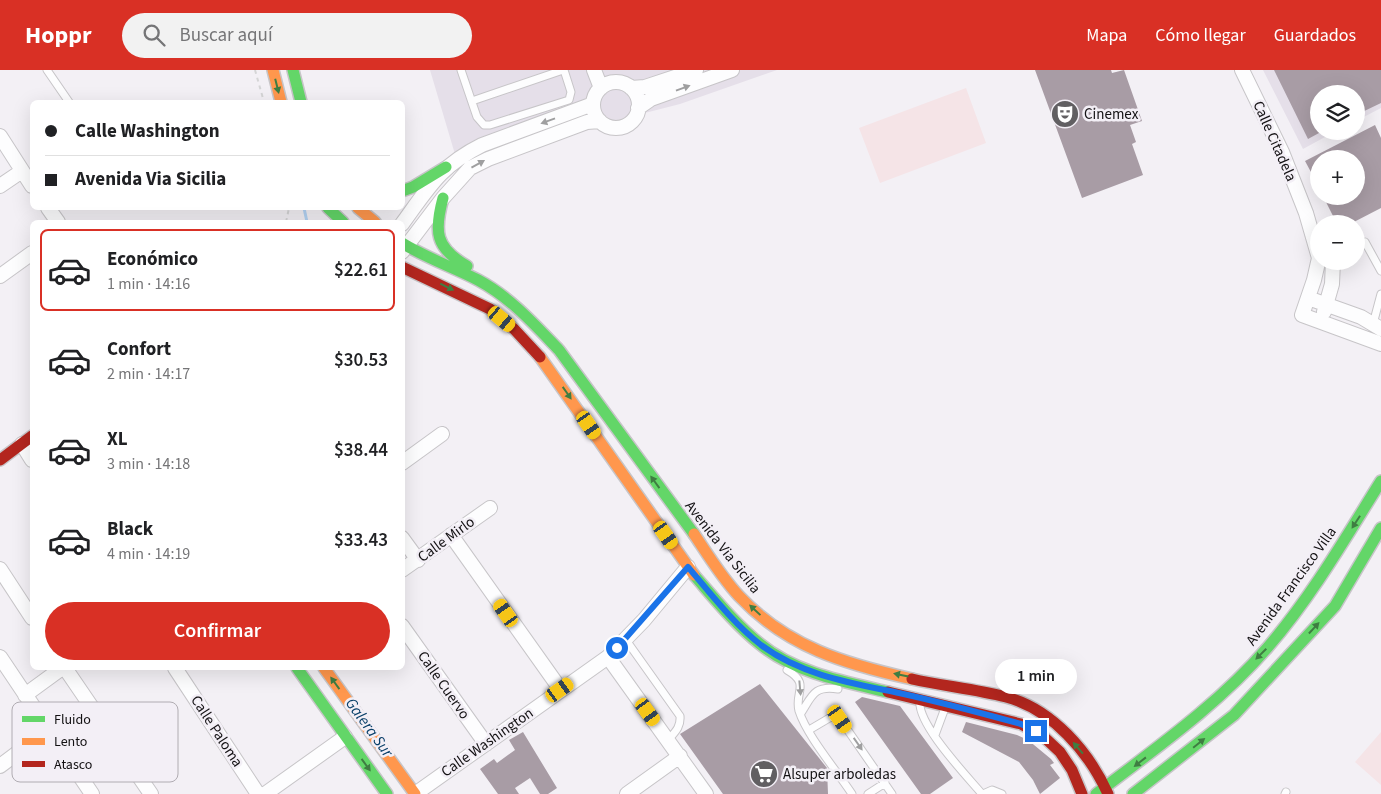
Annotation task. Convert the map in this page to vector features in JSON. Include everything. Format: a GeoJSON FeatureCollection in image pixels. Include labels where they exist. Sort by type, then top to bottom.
{"type":"FeatureCollection","features":[{"type":"Feature","properties":{"kind":"street"},"geometry":{"type":"LineString","coordinates":[[273,70],[280,100]]}},
{"type":"Feature","properties":{"kind":"street"},"geometry":{"type":"LineString","coordinates":[[293,70],[300,100]]}},
{"type":"Feature","properties":{"kind":"street"},"geometry":{"type":"LineString","coordinates":[[594,70],[601,88]]}},
{"type":"Feature","properties":{"kind":"street"},"geometry":{"type":"LineString","coordinates":[[615,70],[626,86],[638,101],[638,108],[633,120],[622,127],[608,127],[600,122],[593,104],[601,88],[607,84],[626,86],[646,87],[696,70]]}},
{"type":"Feature","properties":{"kind":"street"},"geometry":{"type":"LineString","coordinates":[[638,108],[651,99],[732,70]]}},
{"type":"Feature","properties":{"kind":"street","name":"Calle Citadela"},"geometry":{"type":"LineString","coordinates":[[1242,70],[1282,152],[1306,213]]}},
{"type":"Feature","properties":{"kind":"street"},"geometry":{"type":"LineString","coordinates":[[298,91],[305,100]]}},
{"type":"Feature","properties":{"kind":"street"},"geometry":{"type":"LineString","coordinates":[[405,189],[482,145],[593,104]]}},
{"type":"Feature","properties":{"kind":"street"},"geometry":{"type":"LineString","coordinates":[[405,246],[470,168],[488,159],[587,122],[600,122]]}},
{"type":"Feature","properties":{"kind":"street"},"geometry":{"type":"LineString","coordinates":[[0,136],[30,183]]}},
{"type":"Feature","properties":{"kind":"street"},"geometry":{"type":"LineString","coordinates":[[405,220],[446,167]]}},
{"type":"Feature","properties":{"kind":"street"},"geometry":{"type":"LineString","coordinates":[[0,186],[22,171]]}},
{"type":"Feature","properties":{"kind":"street"},"geometry":{"type":"LineString","coordinates":[[443,198],[437,215],[437,234],[444,251],[460,263],[495,279],[502,288],[507,300]]}},
{"type":"Feature","properties":{"kind":"street"},"geometry":{"type":"LineString","coordinates":[[330,210],[341,220]]}},
{"type":"Feature","properties":{"kind":"street"},"geometry":{"type":"LineString","coordinates":[[360,210],[373,220]]}},
{"type":"Feature","properties":{"kind":"street"},"geometry":{"type":"LineString","coordinates":[[1306,213],[1310,217]]}},
{"type":"Feature","properties":{"kind":"street"},"geometry":{"type":"LineString","coordinates":[[1306,213],[1318,258],[1302,315],[1381,344]]}},
{"type":"Feature","properties":{"kind":"street","name":"Avenida Via Sicilia"},"geometry":{"type":"LineString","coordinates":[[405,247],[488,285],[525,314],[559,350],[768,636],[800,667],[865,687],[920,699],[948,696],[1007,697],[1048,717],[1088,759],[1104,792]]}},
{"type":"Feature","properties":{"kind":"street"},"geometry":{"type":"LineString","coordinates":[[0,276],[30,254]]}},
{"type":"Feature","properties":{"kind":"street","name":"Avenida Via Sicilia"},"geometry":{"type":"LineString","coordinates":[[405,268],[490,309],[520,336],[544,362],[688,567],[724,610],[768,636],[883,671],[925,680],[948,696],[1036,731],[1061,751],[1072,768],[1082,794]]}},
{"type":"Feature","properties":{"kind":"street"},"geometry":{"type":"LineString","coordinates":[[1327,324],[1333,270]]}},
{"type":"Feature","properties":{"kind":"street"},"geometry":{"type":"LineString","coordinates":[[1308,298],[1361,317],[1377,326]]}},
{"type":"Feature","properties":{"kind":"street"},"geometry":{"type":"LineString","coordinates":[[1327,324],[1350,321],[1364,327],[1377,326]]}},
{"type":"Feature","properties":{"kind":"street"},"geometry":{"type":"LineString","coordinates":[[405,461],[442,434]]}},
{"type":"Feature","properties":{"kind":"street"},"geometry":{"type":"LineString","coordinates":[[0,460],[27,440]]}},
{"type":"Feature","properties":{"kind":"street","name":"Avenida Francisco Villa"},"geometry":{"type":"LineString","coordinates":[[1104,792],[1205,710],[1268,648],[1320,578],[1381,480]]}},
{"type":"Feature","properties":{"kind":"street","name":"Calle Mirlo"},"geometry":{"type":"LineString","coordinates":[[405,568],[490,508]]}},
{"type":"Feature","properties":{"kind":"street"},"geometry":{"type":"LineString","coordinates":[[1133,794],[1234,715],[1335,606],[1381,528]]}},
{"type":"Feature","properties":{"kind":"street"},"geometry":{"type":"LineString","coordinates":[[451,536],[560,690]]}},
{"type":"Feature","properties":{"kind":"street"},"geometry":{"type":"LineString","coordinates":[[405,542],[418,560]]}},
{"type":"Feature","properties":{"kind":"street","name":"Calle Washington"},"geometry":{"type":"LineString","coordinates":[[415,794],[608,657],[626,640],[688,567]]}},
{"type":"Feature","properties":{"kind":"street"},"geometry":{"type":"LineString","coordinates":[[0,569],[30,615]]}},
{"type":"Feature","properties":{"kind":"street","name":"Calle Cuervo"},"geometry":{"type":"LineString","coordinates":[[405,630],[486,744]]}},
{"type":"Feature","properties":{"kind":"street"},"geometry":{"type":"LineString","coordinates":[[608,657],[706,794]]}},
{"type":"Feature","properties":{"kind":"street"},"geometry":{"type":"LineString","coordinates":[[2,662],[30,702]]}},
{"type":"Feature","properties":{"kind":"street"},"geometry":{"type":"LineString","coordinates":[[25,695],[61,670]]}},
{"type":"Feature","properties":{"kind":"street"},"geometry":{"type":"LineString","coordinates":[[65,670],[87,702]]}},
{"type":"Feature","properties":{"kind":"street","name":"Calle Paloma"},"geometry":{"type":"LineString","coordinates":[[176,670],[258,794]]}},
{"type":"Feature","properties":{"kind":"street"},"geometry":{"type":"LineString","coordinates":[[299,670],[387,794]]}},
{"type":"Feature","properties":{"kind":"street"},"geometry":{"type":"LineString","coordinates":[[325,670],[415,794]]}},
{"type":"Feature","properties":{"kind":"street"},"geometry":{"type":"LineString","coordinates":[[265,794],[345,737]]}},
{"type":"Feature","properties":{"kind":"street"},"geometry":{"type":"LineString","coordinates":[[627,794],[680,756]]}},
{"type":"Feature","properties":{"kind":"street"},"geometry":{"type":"LineString","coordinates":[[0,766],[12,757]]}},
{"type":"Feature","properties":{"kind":"street"},"geometry":{"type":"LineString","coordinates":[[84,782],[92,794]]}},
{"type":"Feature","properties":{"kind":"street"},"geometry":{"type":"LineString","coordinates":[[143,782],[151,794]]}},
{"type":"Feature","properties":{"kind":"lane"},"geometry":{"type":"LineString","coordinates":[[46,70],[68,100]]}},
{"type":"Feature","properties":{"kind":"lane"},"geometry":{"type":"LineString","coordinates":[[463,70],[472,101],[480,122],[484,125],[490,126],[564,102],[571,96],[571,92],[563,70],[472,101]]}},
{"type":"Feature","properties":{"kind":"lane"},"geometry":{"type":"LineString","coordinates":[[1365,242],[1381,271]]}},
{"type":"Feature","properties":{"kind":"lane"},"geometry":{"type":"LineString","coordinates":[[1377,326],[1381,294]]}},
{"type":"Feature","properties":{"kind":"lane"},"geometry":{"type":"LineString","coordinates":[[768,636],[770,659],[798,678],[802,689],[799,703],[801,713],[809,730],[852,794]]}},
{"type":"Feature","properties":{"kind":"lane"},"geometry":{"type":"LineString","coordinates":[[626,640],[680,716],[681,723],[668,740]]}},
{"type":"Feature","properties":{"kind":"lane"},"geometry":{"type":"LineString","coordinates":[[925,680],[920,699],[920,714],[934,735],[982,794],[992,790],[1002,794]]}},
{"type":"Feature","properties":{"kind":"lane"},"geometry":{"type":"LineString","coordinates":[[801,713],[815,692],[822,688],[847,690],[865,687]]}},
{"type":"Feature","properties":{"kind":"lane"},"geometry":{"type":"LineString","coordinates":[[934,735],[948,696]]}},
{"type":"Feature","properties":{"kind":"lane"},"geometry":{"type":"LineString","coordinates":[[809,730],[831,717],[838,717],[892,794]]}},
{"type":"Feature","properties":{"kind":"lane"},"geometry":{"type":"LineString","coordinates":[[868,794],[885,783]]}},
{"type":"Feature","properties":{"kind":"path"},"geometry":{"type":"LineString","coordinates":[[255,70],[263,100]]}},
{"type":"Feature","properties":{"kind":"shaded area"},"geometry":{"type":"Polygon","coordinates":[[[430,70],[777,70],[680,104],[457,161],[430,70]]]}},
{"type":"Feature","properties":{"kind":"shaded area"},"geometry":{"type":"Polygon","coordinates":[[[1263,70],[1381,70],[1381,108],[1365,116],[1365,85],[1310,85],[1310,140],[1320,140],[1303,149],[1263,70]]]}},
{"type":"Feature","properties":{"kind":"shaded area"},"geometry":{"type":"Polygon","coordinates":[[[966,88],[986,143],[880,183],[859,128],[966,88]]]}},
{"type":"Feature","properties":{"kind":"shaded area"},"geometry":{"type":"Polygon","coordinates":[[[1381,732],[1381,785],[1355,762],[1381,732]]]}},
{"type":"Feature","properties":{"kind":"building"},"geometry":{"type":"Polygon","coordinates":[[[1035,70],[1111,70],[1112,73],[1124,70],[1142,121],[1130,125],[1136,142],[1132,144],[1143,175],[1082,198],[1035,70]]]}},
{"type":"Feature","properties":{"kind":"building"},"geometry":{"type":"Polygon","coordinates":[[[1274,70],[1381,70],[1381,103],[1365,111],[1365,85],[1310,85],[1310,138],[1308,139],[1274,70]]]}},
{"type":"Feature","properties":{"kind":"building"},"geometry":{"type":"Polygon","coordinates":[[[1375,125],[1381,138],[1381,208],[1365,216],[1332,215],[1328,205],[1365,205],[1365,150],[1326,150],[1346,140],[1365,140],[1365,130],[1375,125]]]}},
{"type":"Feature","properties":{"kind":"building"},"geometry":{"type":"Polygon","coordinates":[[[1310,158],[1310,170],[1305,161],[1310,158]]]}},
{"type":"Feature","properties":{"kind":"building"},"geometry":{"type":"Polygon","coordinates":[[[760,684],[827,768],[828,794],[723,794],[680,734],[760,684]]]}},
{"type":"Feature","properties":{"kind":"building"},"geometry":{"type":"Polygon","coordinates":[[[862,697],[900,706],[953,778],[930,794],[921,794],[855,702],[862,697]]]}},
{"type":"Feature","properties":{"kind":"building"},"geometry":{"type":"Polygon","coordinates":[[[966,722],[1017,735],[1028,740],[1051,759],[1054,763],[1050,765],[1060,778],[1040,794],[1033,780],[1019,762],[962,732],[966,722]]]}},
{"type":"Feature","properties":{"kind":"building"},"geometry":{"type":"Polygon","coordinates":[[[523,732],[557,788],[548,794],[540,794],[530,778],[515,788],[519,794],[498,794],[480,769],[494,759],[497,763],[515,750],[509,740],[523,732]]]}},
{"type":"Feature","properties":{"kind":"waterway","name":"Galera Sur"},"geometry":{"type":"LineString","coordinates":[[304,210],[307,220]]}},
{"type":"Feature","properties":{"kind":"traffic: fast"},"geometry":{"type":"LineString","coordinates":[[293,70],[300,100]]}},
{"type":"Feature","properties":{"kind":"traffic: fast"},"geometry":{"type":"LineString","coordinates":[[405,190],[446,167]]}},
{"type":"Feature","properties":{"kind":"traffic: fast"},"geometry":{"type":"LineString","coordinates":[[443,198],[438,220],[440,238],[448,252],[467,266]]}},
{"type":"Feature","properties":{"kind":"traffic: fast"},"geometry":{"type":"LineString","coordinates":[[330,210],[341,220]]}},
{"type":"Feature","properties":{"kind":"traffic: fast"},"geometry":{"type":"LineString","coordinates":[[405,245],[490,287],[501,294],[531,321],[559,350],[694,534]]}},
{"type":"Feature","properties":{"kind":"traffic: fast"},"geometry":{"type":"LineString","coordinates":[[1096,794],[1208,706],[1249,668],[1284,628],[1314,587],[1381,481]]}},
{"type":"Feature","properties":{"kind":"traffic: fast"},"geometry":{"type":"LineString","coordinates":[[1133,794],[1234,715],[1335,606],[1381,528]]}},
{"type":"Feature","properties":{"kind":"traffic: fast"},"geometry":{"type":"LineString","coordinates":[[694,575],[742,628],[774,654],[821,675],[888,692]]}},
{"type":"Feature","properties":{"kind":"traffic: fast"},"geometry":{"type":"LineString","coordinates":[[298,670],[387,794]]}},
{"type":"Feature","properties":{"kind":"traffic: slow"},"geometry":{"type":"LineString","coordinates":[[273,70],[280,100]]}},
{"type":"Feature","properties":{"kind":"traffic: slow"},"geometry":{"type":"LineString","coordinates":[[360,210],[373,220]]}},
{"type":"Feature","properties":{"kind":"traffic: slow"},"geometry":{"type":"LineString","coordinates":[[540,357],[694,575]]}},
{"type":"Feature","properties":{"kind":"traffic: slow"},"geometry":{"type":"LineString","coordinates":[[694,534],[715,566],[739,596],[757,614],[777,628],[797,641],[840,660],[912,679]]}},
{"type":"Feature","properties":{"kind":"traffic: slow"},"geometry":{"type":"LineString","coordinates":[[325,670],[415,794]]}},
{"type":"Feature","properties":{"kind":"traffic: jam"},"geometry":{"type":"LineString","coordinates":[[405,268],[490,309],[514,329],[540,357]]}},
{"type":"Feature","properties":{"kind":"traffic: jam"},"geometry":{"type":"LineString","coordinates":[[0,460],[30,438]]}},
{"type":"Feature","properties":{"kind":"traffic: jam"},"geometry":{"type":"LineString","coordinates":[[912,679],[1006,697],[1039,711],[1067,734],[1080,748],[1091,763],[1108,794]]}},
{"type":"Feature","properties":{"kind":"traffic: jam"},"geometry":{"type":"LineString","coordinates":[[888,692],[1021,724],[1044,737],[1060,752],[1072,770],[1082,794]]}},
{"type":"Feature","properties":{"kind":"place","name":"Cinemex"},"geometry":{"type":"Point","coordinates":[1065,114]}},
{"type":"Feature","properties":{"kind":"place","name":"Alsuper arboledas"},"geometry":{"type":"Point","coordinates":[764,774]}},
{"type":"Feature","properties":{"kind":"route"},"geometry":{"type":"LineString","coordinates":[[617,648],[630,636],[688,567],[724,610],[761,645],[800,667],[865,687],[899,693],[1021,724],[1036,731]]}}]}
